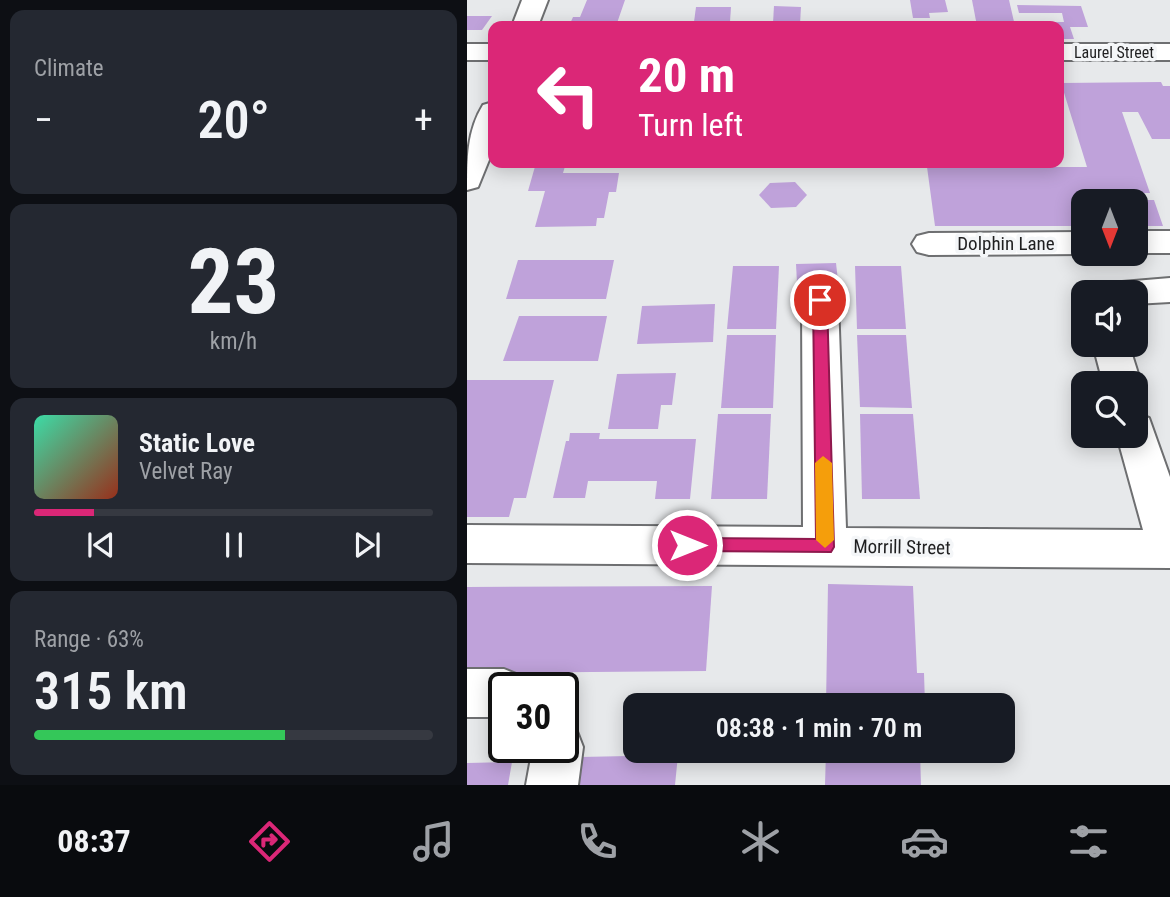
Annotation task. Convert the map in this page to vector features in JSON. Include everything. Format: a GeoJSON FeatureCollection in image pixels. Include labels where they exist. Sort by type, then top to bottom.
{"type":"FeatureCollection","features":[{"type":"Feature","properties":{"kind":"street"},"geometry":{"type":"LineString","coordinates":[[527,21],[535,0]]}},
{"type":"Feature","properties":{"kind":"street"},"geometry":{"type":"LineString","coordinates":[[467,52],[488,52]]}},
{"type":"Feature","properties":{"kind":"street","name":"Laurel Street"},"geometry":{"type":"LineString","coordinates":[[1064,52],[1170,52]]}},
{"type":"Feature","properties":{"kind":"street"},"geometry":{"type":"LineString","coordinates":[[467,180],[488,124]]}},
{"type":"Feature","properties":{"kind":"street"},"geometry":{"type":"LineString","coordinates":[[1148,242],[1170,242]]}},
{"type":"Feature","properties":{"kind":"street","name":"Dolphin Lane"},"geometry":{"type":"LineString","coordinates":[[928,244],[1071,243]]}},
{"type":"Feature","properties":{"kind":"street"},"geometry":{"type":"LineString","coordinates":[[1148,291],[1170,290]]}},
{"type":"Feature","properties":{"kind":"street"},"geometry":{"type":"LineString","coordinates":[[820,300],[825,547]]}},
{"type":"Feature","properties":{"kind":"street"},"geometry":{"type":"LineString","coordinates":[[1141,448],[1170,549]]}},
{"type":"Feature","properties":{"kind":"street","name":"Morrill Street"},"geometry":{"type":"LineString","coordinates":[[467,544],[1170,549]]}},
{"type":"Feature","properties":{"kind":"street"},"geometry":{"type":"LineString","coordinates":[[467,693],[488,693]]}},
{"type":"Feature","properties":{"kind":"street"},"geometry":{"type":"LineString","coordinates":[[552,785],[555,763]]}},
{"type":"Feature","properties":{"kind":"building"},"geometry":{"type":"Polygon","coordinates":[[[587,0],[625,0],[618,21],[571,21],[573,17],[580,17],[587,0]]]}},
{"type":"Feature","properties":{"kind":"building"},"geometry":{"type":"Polygon","coordinates":[[[910,0],[945,0],[948,12],[929,13],[930,18],[913,18],[910,0]]]}},
{"type":"Feature","properties":{"kind":"building"},"geometry":{"type":"Polygon","coordinates":[[[972,0],[1009,0],[1014,21],[976,21],[972,0]]]}},
{"type":"Feature","properties":{"kind":"building"},"geometry":{"type":"Polygon","coordinates":[[[1017,5],[1081,6],[1088,27],[1070,27],[1074,39],[1064,39],[1062,13],[1019,13],[1017,5]]]}},
{"type":"Feature","properties":{"kind":"building"},"geometry":{"type":"Polygon","coordinates":[[[774,6],[801,7],[800,21],[773,21],[774,6]]]}},
{"type":"Feature","properties":{"kind":"building"},"geometry":{"type":"Polygon","coordinates":[[[696,7],[731,7],[730,21],[694,21],[696,7]]]}},
{"type":"Feature","properties":{"kind":"building"},"geometry":{"type":"Polygon","coordinates":[[[467,16],[492,16],[482,30],[467,30],[467,16]]]}},
{"type":"Feature","properties":{"kind":"building"},"geometry":{"type":"Polygon","coordinates":[[[1161,82],[1163,86],[1170,86],[1170,139],[1152,139],[1138,112],[1122,112],[1150,193],[1148,189],[1071,189],[1071,226],[935,226],[927,168],[1087,167],[1064,93],[1064,83],[1161,82]]]}},
{"type":"Feature","properties":{"kind":"building"},"geometry":{"type":"Polygon","coordinates":[[[535,168],[564,168],[563,173],[619,173],[616,192],[609,192],[604,218],[597,218],[596,226],[535,227],[545,191],[528,191],[535,168]]]}},
{"type":"Feature","properties":{"kind":"building"},"geometry":{"type":"Polygon","coordinates":[[[795,182],[807,195],[796,207],[771,208],[759,195],[770,183],[795,182]]]}},
{"type":"Feature","properties":{"kind":"building"},"geometry":{"type":"Polygon","coordinates":[[[1148,200],[1154,200],[1163,226],[1148,226],[1148,200]]]}},
{"type":"Feature","properties":{"kind":"building"},"geometry":{"type":"Polygon","coordinates":[[[518,260],[614,260],[606,299],[506,299],[518,260]]]}},
{"type":"Feature","properties":{"kind":"building"},"geometry":{"type":"Polygon","coordinates":[[[836,263],[838,281],[797,283],[796,264],[836,263]]]}},
{"type":"Feature","properties":{"kind":"building"},"geometry":{"type":"Polygon","coordinates":[[[733,266],[779,266],[776,329],[727,329],[733,266]]]}},
{"type":"Feature","properties":{"kind":"building"},"geometry":{"type":"Polygon","coordinates":[[[855,266],[901,266],[906,329],[857,329],[855,266]]]}},
{"type":"Feature","properties":{"kind":"building"},"geometry":{"type":"Polygon","coordinates":[[[715,304],[713,342],[637,344],[642,306],[715,304]]]}},
{"type":"Feature","properties":{"kind":"building"},"geometry":{"type":"Polygon","coordinates":[[[519,316],[607,316],[598,361],[503,361],[519,316]]]}},
{"type":"Feature","properties":{"kind":"building"},"geometry":{"type":"Polygon","coordinates":[[[727,335],[776,335],[773,408],[721,408],[727,335]]]}},
{"type":"Feature","properties":{"kind":"building"},"geometry":{"type":"Polygon","coordinates":[[[857,335],[906,335],[912,408],[860,407],[857,335]]]}},
{"type":"Feature","properties":{"kind":"building"},"geometry":{"type":"Polygon","coordinates":[[[676,373],[672,405],[661,405],[658,429],[608,429],[617,374],[676,373]]]}},
{"type":"Feature","properties":{"kind":"building"},"geometry":{"type":"Polygon","coordinates":[[[467,380],[554,380],[526,498],[514,498],[509,517],[467,517],[467,380]]]}},
{"type":"Feature","properties":{"kind":"building"},"geometry":{"type":"Polygon","coordinates":[[[718,414],[771,414],[767,499],[711,499],[718,414]]]}},
{"type":"Feature","properties":{"kind":"building"},"geometry":{"type":"Polygon","coordinates":[[[860,414],[913,414],[920,499],[862,499],[860,414]]]}},
{"type":"Feature","properties":{"kind":"building"},"geometry":{"type":"Polygon","coordinates":[[[570,433],[600,433],[599,439],[696,439],[690,499],[655,499],[657,481],[588,481],[585,498],[553,498],[570,433]]]}},
{"type":"Feature","properties":{"kind":"building"},"geometry":{"type":"Polygon","coordinates":[[[828,584],[913,586],[917,673],[924,673],[925,693],[826,693],[828,584]]]}},
{"type":"Feature","properties":{"kind":"building"},"geometry":{"type":"Polygon","coordinates":[[[712,586],[706,671],[467,673],[467,587],[712,586]]]}},
{"type":"Feature","properties":{"kind":"building"},"geometry":{"type":"Polygon","coordinates":[[[623,756],[623,763],[677,763],[675,785],[575,785],[580,757],[623,756]]]}},
{"type":"Feature","properties":{"kind":"building"},"geometry":{"type":"Polygon","coordinates":[[[467,763],[512,763],[508,785],[467,785],[467,763]]]}},
{"type":"Feature","properties":{"kind":"building"},"geometry":{"type":"Polygon","coordinates":[[[826,763],[920,763],[921,785],[825,785],[826,763]]]}},
{"type":"Feature","properties":{"kind":"slow traffic"},"geometry":{"type":"LineString","coordinates":[[823,463],[825,540]]}},
{"type":"Feature","properties":{"kind":"route"},"geometry":{"type":"LineString","coordinates":[[687,545],[825,547],[820,300]]}}]}
